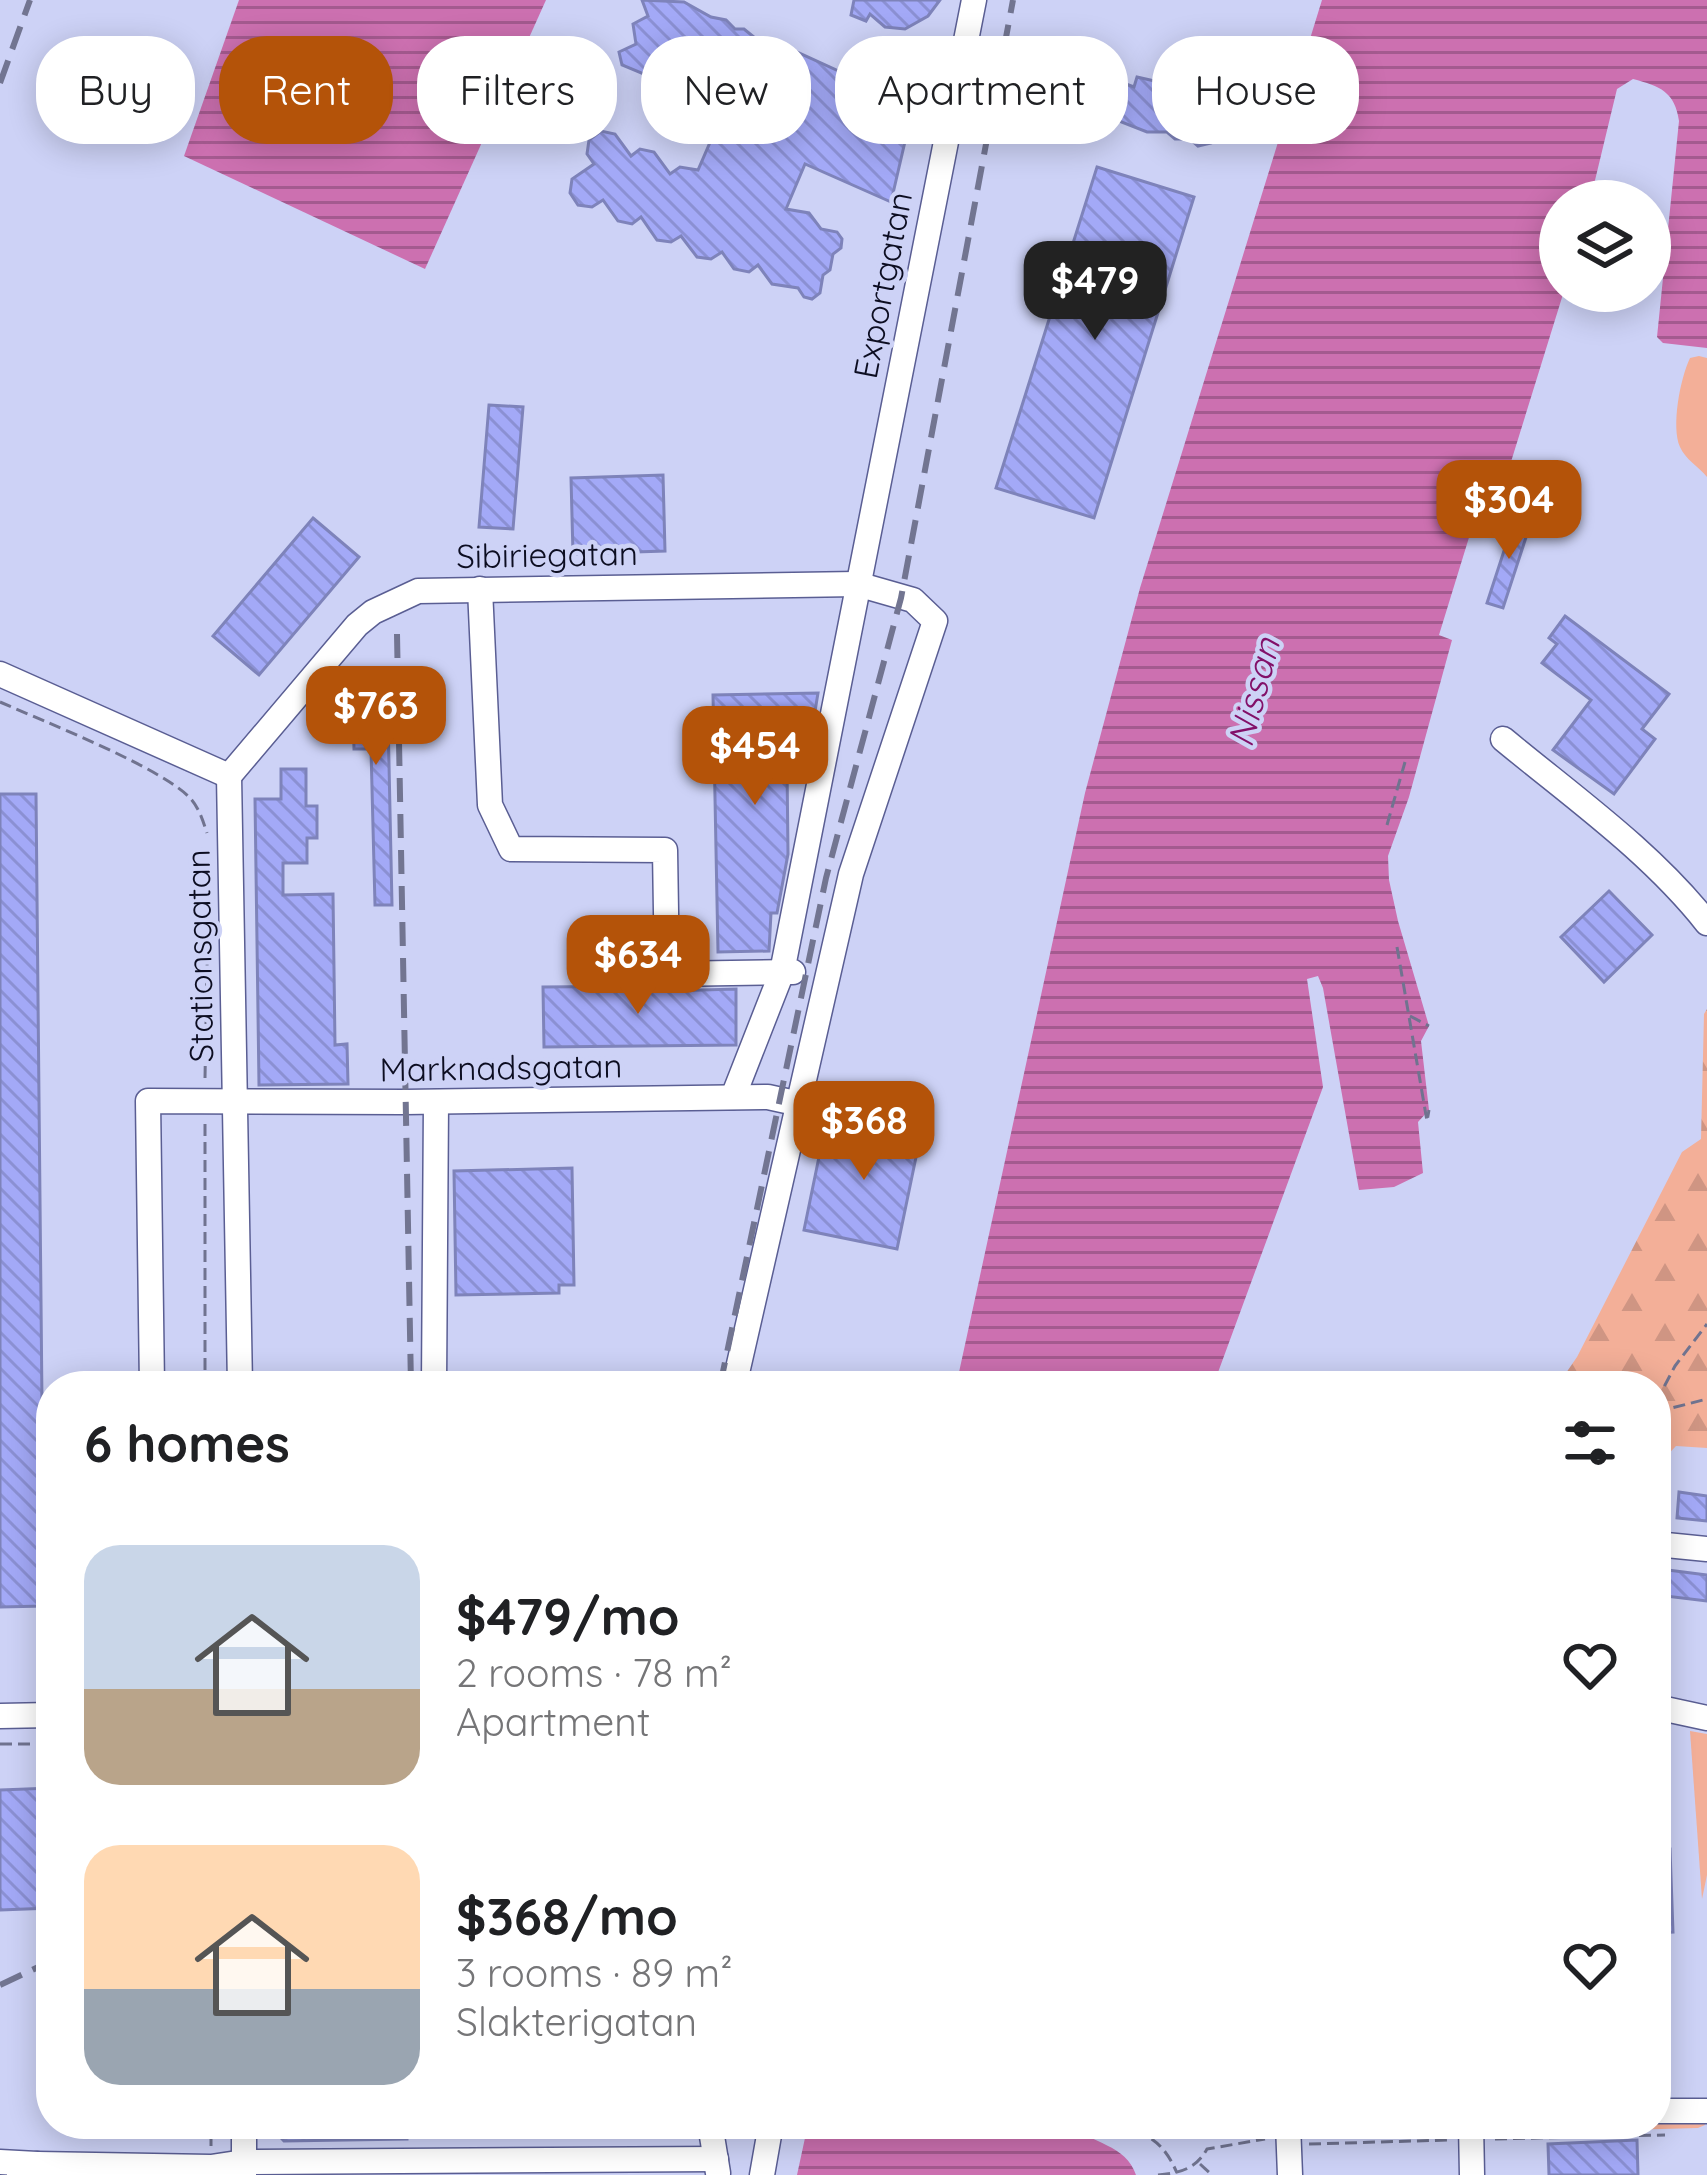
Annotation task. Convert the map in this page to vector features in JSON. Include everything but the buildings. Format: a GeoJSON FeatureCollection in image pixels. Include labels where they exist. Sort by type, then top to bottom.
{"type":"FeatureCollection","features":[{"type":"Feature","properties":{"kind":"street","name":"Exportgatan"},"geometry":{"type":"LineString","coordinates":[[733,1097],[789,972],[857,584],[974,0]]}},
{"type":"Feature","properties":{"kind":"street","name":"Sibiriegatan"},"geometry":{"type":"LineString","coordinates":[[229,776],[345,637],[373,612],[418,592],[857,584],[913,600],[934,621],[851,874],[800,1104]]}},
{"type":"Feature","properties":{"kind":"street"},"geometry":{"type":"LineString","coordinates":[[480,589],[490,805],[511,849],[665,850],[667,974],[789,972]]}},
{"type":"Feature","properties":{"kind":"street"},"geometry":{"type":"LineString","coordinates":[[0,674],[229,776]]}},
{"type":"Feature","properties":{"kind":"street"},"geometry":{"type":"LineString","coordinates":[[1503,739],[1635,847],[1683,892],[1707,923]]}},
{"type":"Feature","properties":{"kind":"street","name":"Stationsgatan"},"geometry":{"type":"LineString","coordinates":[[229,776],[240,1371]]}},
{"type":"Feature","properties":{"kind":"street","name":"Marknadsgatan"},"geometry":{"type":"LineString","coordinates":[[152,1371],[148,1101],[768,1097],[800,1104]]}},
{"type":"Feature","properties":{"kind":"street"},"geometry":{"type":"LineString","coordinates":[[434,1371],[436,1102]]}},
{"type":"Feature","properties":{"kind":"street"},"geometry":{"type":"LineString","coordinates":[[738,1371],[800,1104]]}},
{"type":"Feature","properties":{"kind":"street"},"geometry":{"type":"LineString","coordinates":[[1671,1545],[1707,1549]]}},
{"type":"Feature","properties":{"kind":"street"},"geometry":{"type":"LineString","coordinates":[[1671,1710],[1707,1718]]}},
{"type":"Feature","properties":{"kind":"street"},"geometry":{"type":"LineString","coordinates":[[0,1716],[36,1715]]}},
{"type":"Feature","properties":{"kind":"street"},"geometry":{"type":"LineString","coordinates":[[1671,2111],[1707,2111]]}},
{"type":"Feature","properties":{"kind":"street"},"geometry":{"type":"LineString","coordinates":[[762,2175],[768,2139]]}},
{"type":"Feature","properties":{"kind":"street"},"geometry":{"type":"LineString","coordinates":[[1284,2139],[1290,2175]]}},
{"type":"Feature","properties":{"kind":"street"},"geometry":{"type":"LineString","coordinates":[[1472,2139],[1472,2175]]}},
{"type":"Feature","properties":{"kind":"street"},"geometry":{"type":"LineString","coordinates":[[0,2162],[28,2170],[717,2167]]}},
{"type":"Feature","properties":{"kind":"path"},"geometry":{"type":"LineString","coordinates":[[0,702],[136,765],[194,803]]}},
{"type":"Feature","properties":{"kind":"path"},"geometry":{"type":"LineString","coordinates":[[1387,825],[1405,762]]}},
{"type":"Feature","properties":{"kind":"path"},"geometry":{"type":"LineString","coordinates":[[1396,794],[1409,797]]}},
{"type":"Feature","properties":{"kind":"path"},"geometry":{"type":"LineString","coordinates":[[1397,947],[1427,1121],[1429,1110]]}},
{"type":"Feature","properties":{"kind":"path"},"geometry":{"type":"LineString","coordinates":[[1409,1015],[1429,1026]]}},
{"type":"Feature","properties":{"kind":"path"},"geometry":{"type":"LineString","coordinates":[[1671,1374],[1707,1324]]}},
{"type":"Feature","properties":{"kind":"path"},"geometry":{"type":"LineString","coordinates":[[1671,1408],[1707,1399]]}},
{"type":"Feature","properties":{"kind":"path"},"geometry":{"type":"LineString","coordinates":[[0,1744],[36,1744]]}},
{"type":"Feature","properties":{"kind":"path"},"geometry":{"type":"LineString","coordinates":[[1671,2134],[1684,2134]]}},
{"type":"Feature","properties":{"kind":"path"},"geometry":{"type":"LineString","coordinates":[[1156,2139],[1167,2149],[1178,2174]]}},
{"type":"Feature","properties":{"kind":"path"},"geometry":{"type":"LineString","coordinates":[[1158,2175],[1178,2174],[1199,2163],[1208,2150],[1267,2139]]}},
{"type":"Feature","properties":{"kind":"path"},"geometry":{"type":"LineString","coordinates":[[1199,2163],[1211,2175]]}},
{"type":"Feature","properties":{"kind":"green space"},"geometry":{"type":"Polygon","coordinates":[[[1690,358],[1707,358],[1707,477],[1682,451],[1676,428],[1686,367],[1690,358]]]}},
{"type":"Feature","properties":{"kind":"green space"},"geometry":{"type":"Polygon","coordinates":[[[1707,1009],[1707,1448],[1676,1446],[1671,1451],[1671,1371],[1567,1371],[1682,1152],[1701,1139],[1707,1009]]]}},
{"type":"Feature","properties":{"kind":"green space"},"geometry":{"type":"Polygon","coordinates":[[[1690,1731],[1707,1734],[1707,1875],[1702,1899],[1690,1731]]]}},
{"type":"Feature","properties":{"kind":"green space"},"geometry":{"type":"Polygon","coordinates":[[[1671,2119],[1704,2120],[1705,2125],[1671,2129],[1671,2119]]]}},
{"type":"Feature","properties":{"kind":"water"},"geometry":{"type":"Polygon","coordinates":[[[239,0],[546,0],[530,36],[417,36],[417,144],[481,144],[425,269],[184,156],[188,144],[195,144],[195,125],[219,57],[219,144],[393,144],[393,36],[226,36],[239,0]]]}},
{"type":"Feature","properties":{"kind":"water","name":"Nissan"},"geometry":{"type":"Polygon","coordinates":[[[1322,0],[1707,0],[1707,348],[1663,343],[1657,337],[1660,312],[1671,312],[1671,200],[1679,121],[1665,92],[1633,79],[1617,89],[1595,180],[1539,180],[1539,312],[1557,312],[1496,510],[1479,505],[1439,635],[1452,640],[1388,856],[1398,921],[1429,1026],[1421,1041],[1429,1110],[1418,1122],[1423,1173],[1394,1187],[1359,1190],[1323,988],[1318,976],[1307,979],[1323,1087],[1219,1371],[959,1371],[1085,793],[1140,588],[1277,144],[1359,144],[1359,36],[1311,36],[1322,0]]]}},
{"type":"Feature","properties":{"kind":"water"},"geometry":{"type":"Polygon","coordinates":[[[805,2139],[1093,2139],[1124,2157],[1136,2175],[797,2175],[805,2139]]]}},
{"type":"Feature","properties":{"kind":"railway"},"geometry":{"type":"LineString","coordinates":[[0,83],[30,0]]}},
{"type":"Feature","properties":{"kind":"railway"},"geometry":{"type":"LineString","coordinates":[[723,1371],[826,878],[901,598],[1013,0]]}},
{"type":"Feature","properties":{"kind":"railway"},"geometry":{"type":"LineString","coordinates":[[397,634],[411,1371]]}},
{"type":"Feature","properties":{"kind":"railway"},"geometry":{"type":"LineString","coordinates":[[0,1985],[36,1968]]}}]}
